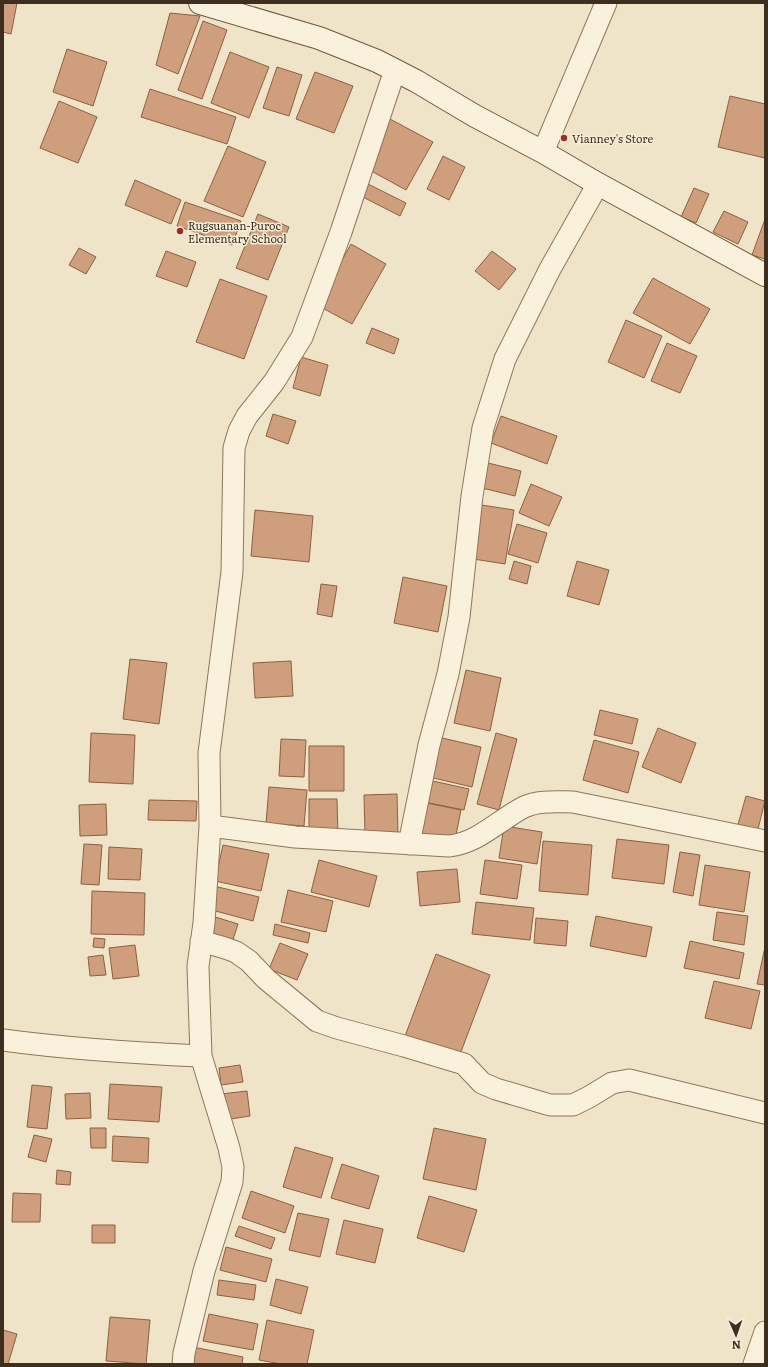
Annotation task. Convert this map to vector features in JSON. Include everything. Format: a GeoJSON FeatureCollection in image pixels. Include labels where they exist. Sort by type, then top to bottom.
{"type":"FeatureCollection","features":[{"type":"Feature","properties":{"kind":"street"},"geometry":{"type":"LineString","coordinates":[[200,3],[319,38],[377,61],[416,81],[475,116],[765,275]]}},
{"type":"Feature","properties":{"kind":"street"},"geometry":{"type":"LineString","coordinates":[[543,152],[606,3]]}},
{"type":"Feature","properties":{"kind":"street"},"geometry":{"type":"LineString","coordinates":[[183,1364],[184,1353],[204,1272],[232,1182],[233,1167],[229,1148],[201,1056],[198,966],[210,826],[209,753],[232,572],[234,448],[239,431],[247,416],[274,382],[302,337],[341,232],[395,70]]}},
{"type":"Feature","properties":{"kind":"street"},"geometry":{"type":"LineString","coordinates":[[409,844],[429,745],[448,674],[459,617],[472,496],[483,428],[505,359],[550,269],[598,184]]}},
{"type":"Feature","properties":{"kind":"street"},"geometry":{"type":"LineString","coordinates":[[210,826],[295,837],[449,846],[458,845],[472,840],[526,806],[543,802],[573,802],[765,841]]}},
{"type":"Feature","properties":{"kind":"street"},"geometry":{"type":"LineString","coordinates":[[201,941],[236,952],[249,961],[266,980],[317,1021],[464,1064],[482,1082],[496,1089],[550,1104],[573,1105],[589,1098],[612,1083],[629,1080],[765,1113]]}},
{"type":"Feature","properties":{"kind":"street"},"geometry":{"type":"LineString","coordinates":[[3,1040],[59,1048],[201,1056]]}},
{"type":"Feature","properties":{"kind":"street"},"geometry":{"type":"LineString","coordinates":[[754,1364],[765,1332]]}},
{"type":"Feature","properties":{"kind":"building"},"geometry":{"type":"Polygon","coordinates":[[[3,3],[17,3],[11,34],[3,32],[3,3]]]}},
{"type":"Feature","properties":{"kind":"building"},"geometry":{"type":"Polygon","coordinates":[[[170,13],[200,16],[178,74],[156,65],[170,13]]]}},
{"type":"Feature","properties":{"kind":"building"},"geometry":{"type":"Polygon","coordinates":[[[203,21],[227,30],[202,99],[178,90],[203,21]]]}},
{"type":"Feature","properties":{"kind":"building"},"geometry":{"type":"Polygon","coordinates":[[[67,49],[107,62],[93,106],[53,92],[67,49]]]}},
{"type":"Feature","properties":{"kind":"building"},"geometry":{"type":"Polygon","coordinates":[[[230,52],[269,67],[249,118],[211,103],[230,52]]]}},
{"type":"Feature","properties":{"kind":"building"},"geometry":{"type":"Polygon","coordinates":[[[277,67],[302,75],[289,116],[263,108],[277,67]]]}},
{"type":"Feature","properties":{"kind":"building"},"geometry":{"type":"Polygon","coordinates":[[[315,72],[353,86],[334,133],[296,119],[315,72]]]}},
{"type":"Feature","properties":{"kind":"building"},"geometry":{"type":"Polygon","coordinates":[[[150,89],[236,117],[227,144],[141,117],[150,89]]]}},
{"type":"Feature","properties":{"kind":"building"},"geometry":{"type":"Polygon","coordinates":[[[730,96],[765,104],[765,158],[718,147],[730,96]]]}},
{"type":"Feature","properties":{"kind":"building"},"geometry":{"type":"Polygon","coordinates":[[[59,101],[97,117],[78,163],[40,148],[59,101]]]}},
{"type":"Feature","properties":{"kind":"building"},"geometry":{"type":"Polygon","coordinates":[[[390,119],[433,142],[406,190],[364,167],[390,119]]]}},
{"type":"Feature","properties":{"kind":"building"},"geometry":{"type":"Polygon","coordinates":[[[228,146],[266,162],[243,217],[204,201],[228,146]]]}},
{"type":"Feature","properties":{"kind":"building"},"geometry":{"type":"Polygon","coordinates":[[[443,156],[465,167],[449,200],[427,189],[443,156]]]}},
{"type":"Feature","properties":{"kind":"building"},"geometry":{"type":"Polygon","coordinates":[[[135,180],[181,200],[171,224],[125,205],[135,180]]]}},
{"type":"Feature","properties":{"kind":"building"},"geometry":{"type":"Polygon","coordinates":[[[364,182],[406,203],[400,216],[357,194],[364,182]]]}},
{"type":"Feature","properties":{"kind":"building"},"geometry":{"type":"Polygon","coordinates":[[[694,188],[709,194],[696,223],[681,217],[694,188]]]}},
{"type":"Feature","properties":{"kind":"building"},"geometry":{"type":"Polygon","coordinates":[[[185,202],[241,221],[232,245],[177,226],[185,202]]]}},
{"type":"Feature","properties":{"kind":"building"},"geometry":{"type":"Polygon","coordinates":[[[724,211],[748,222],[738,244],[713,232],[724,211]]]}},
{"type":"Feature","properties":{"kind":"building"},"geometry":{"type":"Polygon","coordinates":[[[258,214],[289,227],[268,280],[236,268],[258,214]]]}},
{"type":"Feature","properties":{"kind":"building"},"geometry":{"type":"Polygon","coordinates":[[[765,219],[765,259],[752,255],[765,219]]]}},
{"type":"Feature","properties":{"kind":"building"},"geometry":{"type":"Polygon","coordinates":[[[351,244],[386,264],[352,324],[317,305],[351,244]]]}},
{"type":"Feature","properties":{"kind":"building"},"geometry":{"type":"Polygon","coordinates":[[[79,248],[96,257],[86,274],[69,265],[79,248]]]}},
{"type":"Feature","properties":{"kind":"building"},"geometry":{"type":"Polygon","coordinates":[[[166,251],[196,262],[187,287],[156,276],[166,251]]]}},
{"type":"Feature","properties":{"kind":"building"},"geometry":{"type":"Polygon","coordinates":[[[492,251],[516,269],[499,290],[475,271],[492,251]]]}},
{"type":"Feature","properties":{"kind":"building"},"geometry":{"type":"Polygon","coordinates":[[[653,278],[710,309],[690,344],[633,313],[653,278]]]}},
{"type":"Feature","properties":{"kind":"building"},"geometry":{"type":"Polygon","coordinates":[[[220,279],[267,296],[244,359],[196,342],[220,279]]]}},
{"type":"Feature","properties":{"kind":"building"},"geometry":{"type":"Polygon","coordinates":[[[626,320],[662,336],[644,378],[608,362],[626,320]]]}},
{"type":"Feature","properties":{"kind":"building"},"geometry":{"type":"Polygon","coordinates":[[[372,328],[399,339],[394,354],[366,343],[372,328]]]}},
{"type":"Feature","properties":{"kind":"building"},"geometry":{"type":"Polygon","coordinates":[[[667,343],[697,356],[680,393],[651,381],[667,343]]]}},
{"type":"Feature","properties":{"kind":"building"},"geometry":{"type":"Polygon","coordinates":[[[301,357],[328,365],[320,396],[293,388],[301,357]]]}},
{"type":"Feature","properties":{"kind":"building"},"geometry":{"type":"Polygon","coordinates":[[[273,414],[296,421],[288,444],[266,436],[273,414]]]}},
{"type":"Feature","properties":{"kind":"building"},"geometry":{"type":"Polygon","coordinates":[[[501,416],[557,436],[547,464],[491,443],[501,416]]]}},
{"type":"Feature","properties":{"kind":"building"},"geometry":{"type":"Polygon","coordinates":[[[488,463],[521,471],[515,496],[482,488],[488,463]]]}},
{"type":"Feature","properties":{"kind":"building"},"geometry":{"type":"Polygon","coordinates":[[[531,484],[562,497],[549,526],[519,513],[531,484]]]}},
{"type":"Feature","properties":{"kind":"building"},"geometry":{"type":"Polygon","coordinates":[[[475,504],[514,510],[505,564],[467,558],[475,504]]]}},
{"type":"Feature","properties":{"kind":"building"},"geometry":{"type":"Polygon","coordinates":[[[255,510],[313,516],[309,562],[251,556],[255,510]]]}},
{"type":"Feature","properties":{"kind":"building"},"geometry":{"type":"Polygon","coordinates":[[[517,524],[547,533],[538,563],[508,554],[517,524]]]}},
{"type":"Feature","properties":{"kind":"building"},"geometry":{"type":"Polygon","coordinates":[[[514,561],[531,566],[527,584],[509,579],[514,561]]]}},
{"type":"Feature","properties":{"kind":"building"},"geometry":{"type":"Polygon","coordinates":[[[577,561],[609,570],[599,605],[567,596],[577,561]]]}},
{"type":"Feature","properties":{"kind":"building"},"geometry":{"type":"Polygon","coordinates":[[[403,577],[447,586],[438,632],[394,623],[403,577]]]}},
{"type":"Feature","properties":{"kind":"building"},"geometry":{"type":"Polygon","coordinates":[[[321,584],[337,586],[332,617],[317,614],[321,584]]]}},
{"type":"Feature","properties":{"kind":"building"},"geometry":{"type":"Polygon","coordinates":[[[130,659],[167,663],[159,724],[123,719],[130,659]]]}},
{"type":"Feature","properties":{"kind":"building"},"geometry":{"type":"Polygon","coordinates":[[[291,661],[293,696],[255,698],[253,663],[291,661]]]}},
{"type":"Feature","properties":{"kind":"building"},"geometry":{"type":"Polygon","coordinates":[[[466,670],[501,678],[490,731],[454,723],[466,670]]]}},
{"type":"Feature","properties":{"kind":"building"},"geometry":{"type":"Polygon","coordinates":[[[600,710],[638,719],[632,744],[594,735],[600,710]]]}},
{"type":"Feature","properties":{"kind":"building"},"geometry":{"type":"Polygon","coordinates":[[[658,728],[696,743],[681,783],[642,767],[658,728]]]}},
{"type":"Feature","properties":{"kind":"building"},"geometry":{"type":"Polygon","coordinates":[[[91,733],[135,735],[133,784],[89,782],[91,733]]]}},
{"type":"Feature","properties":{"kind":"building"},"geometry":{"type":"Polygon","coordinates":[[[496,733],[517,739],[499,810],[477,804],[496,733]]]}},
{"type":"Feature","properties":{"kind":"building"},"geometry":{"type":"Polygon","coordinates":[[[438,737],[481,747],[472,787],[429,777],[438,737]]]}},
{"type":"Feature","properties":{"kind":"building"},"geometry":{"type":"Polygon","coordinates":[[[281,739],[306,740],[304,777],[279,776],[281,739]]]}},
{"type":"Feature","properties":{"kind":"building"},"geometry":{"type":"Polygon","coordinates":[[[594,740],[639,752],[628,793],[583,780],[594,740]]]}},
{"type":"Feature","properties":{"kind":"building"},"geometry":{"type":"Polygon","coordinates":[[[309,746],[344,746],[344,791],[309,791],[309,746]]]}},
{"type":"Feature","properties":{"kind":"building"},"geometry":{"type":"Polygon","coordinates":[[[424,779],[469,789],[464,810],[419,801],[424,779]]]}},
{"type":"Feature","properties":{"kind":"building"},"geometry":{"type":"Polygon","coordinates":[[[269,787],[307,790],[304,826],[266,823],[269,787]]]}},
{"type":"Feature","properties":{"kind":"building"},"geometry":{"type":"Polygon","coordinates":[[[397,794],[398,834],[365,835],[364,795],[397,794]]]}},
{"type":"Feature","properties":{"kind":"building"},"geometry":{"type":"Polygon","coordinates":[[[746,796],[765,801],[757,833],[737,828],[746,796]]]}},
{"type":"Feature","properties":{"kind":"building"},"geometry":{"type":"Polygon","coordinates":[[[309,799],[337,799],[338,835],[309,835],[309,799]]]}},
{"type":"Feature","properties":{"kind":"building"},"geometry":{"type":"Polygon","coordinates":[[[149,800],[197,801],[196,821],[148,820],[149,800]]]}},
{"type":"Feature","properties":{"kind":"building"},"geometry":{"type":"Polygon","coordinates":[[[422,802],[461,810],[454,845],[415,837],[422,802]]]}},
{"type":"Feature","properties":{"kind":"building"},"geometry":{"type":"Polygon","coordinates":[[[106,804],[107,835],[80,836],[79,805],[106,804]]]}},
{"type":"Feature","properties":{"kind":"building"},"geometry":{"type":"Polygon","coordinates":[[[504,826],[542,832],[537,864],[499,858],[504,826]]]}},
{"type":"Feature","properties":{"kind":"building"},"geometry":{"type":"Polygon","coordinates":[[[617,839],[669,845],[664,884],[612,878],[617,839]]]}},
{"type":"Feature","properties":{"kind":"building"},"geometry":{"type":"Polygon","coordinates":[[[543,841],[592,845],[588,895],[539,891],[543,841]]]}},
{"type":"Feature","properties":{"kind":"building"},"geometry":{"type":"Polygon","coordinates":[[[84,844],[102,845],[99,885],[81,884],[84,844]]]}},
{"type":"Feature","properties":{"kind":"building"},"geometry":{"type":"Polygon","coordinates":[[[223,845],[269,854],[261,891],[215,881],[223,845]]]}},
{"type":"Feature","properties":{"kind":"building"},"geometry":{"type":"Polygon","coordinates":[[[109,847],[142,849],[140,880],[108,879],[109,847]]]}},
{"type":"Feature","properties":{"kind":"building"},"geometry":{"type":"Polygon","coordinates":[[[680,852],[700,855],[693,896],[673,892],[680,852]]]}},
{"type":"Feature","properties":{"kind":"building"},"geometry":{"type":"Polygon","coordinates":[[[319,860],[377,876],[369,907],[311,892],[319,860]]]}},
{"type":"Feature","properties":{"kind":"building"},"geometry":{"type":"Polygon","coordinates":[[[485,860],[522,865],[517,899],[480,894],[485,860]]]}},
{"type":"Feature","properties":{"kind":"building"},"geometry":{"type":"Polygon","coordinates":[[[705,865],[750,872],[744,912],[699,905],[705,865]]]}},
{"type":"Feature","properties":{"kind":"building"},"geometry":{"type":"Polygon","coordinates":[[[457,869],[460,902],[420,906],[417,872],[457,869]]]}},
{"type":"Feature","properties":{"kind":"building"},"geometry":{"type":"Polygon","coordinates":[[[214,886],[259,897],[253,921],[208,909],[214,886]]]}},
{"type":"Feature","properties":{"kind":"building"},"geometry":{"type":"Polygon","coordinates":[[[288,890],[333,901],[326,932],[281,922],[288,890]]]}},
{"type":"Feature","properties":{"kind":"building"},"geometry":{"type":"Polygon","coordinates":[[[92,891],[145,893],[144,935],[91,934],[92,891]]]}},
{"type":"Feature","properties":{"kind":"building"},"geometry":{"type":"Polygon","coordinates":[[[476,902],[534,908],[530,940],[472,934],[476,902]]]}},
{"type":"Feature","properties":{"kind":"building"},"geometry":{"type":"Polygon","coordinates":[[[717,912],[748,916],[744,945],[713,940],[717,912]]]}},
{"type":"Feature","properties":{"kind":"building"},"geometry":{"type":"Polygon","coordinates":[[[212,916],[238,924],[231,946],[205,937],[212,916]]]}},
{"type":"Feature","properties":{"kind":"building"},"geometry":{"type":"Polygon","coordinates":[[[596,916],[652,927],[646,957],[590,946],[596,916]]]}},
{"type":"Feature","properties":{"kind":"building"},"geometry":{"type":"Polygon","coordinates":[[[536,918],[568,921],[566,946],[534,943],[536,918]]]}},
{"type":"Feature","properties":{"kind":"building"},"geometry":{"type":"Polygon","coordinates":[[[275,924],[310,933],[308,943],[273,935],[275,924]]]}},
{"type":"Feature","properties":{"kind":"building"},"geometry":{"type":"Polygon","coordinates":[[[94,938],[105,939],[104,948],[93,947],[94,938]]]}},
{"type":"Feature","properties":{"kind":"building"},"geometry":{"type":"Polygon","coordinates":[[[690,941],[744,953],[739,979],[684,968],[690,941]]]}},
{"type":"Feature","properties":{"kind":"building"},"geometry":{"type":"Polygon","coordinates":[[[280,943],[308,954],[297,980],[269,969],[280,943]]]}},
{"type":"Feature","properties":{"kind":"building"},"geometry":{"type":"Polygon","coordinates":[[[135,945],[139,976],[113,979],[109,948],[135,945]]]}},
{"type":"Feature","properties":{"kind":"building"},"geometry":{"type":"Polygon","coordinates":[[[765,947],[765,985],[757,984],[765,947]]]}},
{"type":"Feature","properties":{"kind":"building"},"geometry":{"type":"Polygon","coordinates":[[[436,954],[490,975],[459,1057],[405,1036],[436,954]]]}},
{"type":"Feature","properties":{"kind":"building"},"geometry":{"type":"Polygon","coordinates":[[[103,955],[106,975],[90,976],[88,957],[103,955]]]}},
{"type":"Feature","properties":{"kind":"building"},"geometry":{"type":"Polygon","coordinates":[[[714,981],[760,991],[751,1029],[705,1018],[714,981]]]}},
{"type":"Feature","properties":{"kind":"building"},"geometry":{"type":"Polygon","coordinates":[[[240,1065],[243,1082],[221,1085],[219,1068],[240,1065]]]}},
{"type":"Feature","properties":{"kind":"building"},"geometry":{"type":"Polygon","coordinates":[[[110,1084],[162,1087],[159,1122],[108,1119],[110,1084]]]}},
{"type":"Feature","properties":{"kind":"building"},"geometry":{"type":"Polygon","coordinates":[[[32,1085],[52,1087],[47,1129],[27,1127],[32,1085]]]}},
{"type":"Feature","properties":{"kind":"building"},"geometry":{"type":"Polygon","coordinates":[[[247,1091],[250,1116],[224,1120],[221,1094],[247,1091]]]}},
{"type":"Feature","properties":{"kind":"building"},"geometry":{"type":"Polygon","coordinates":[[[90,1093],[91,1118],[66,1119],[65,1094],[90,1093]]]}},
{"type":"Feature","properties":{"kind":"building"},"geometry":{"type":"Polygon","coordinates":[[[90,1128],[106,1128],[106,1148],[91,1148],[90,1128]]]}},
{"type":"Feature","properties":{"kind":"building"},"geometry":{"type":"Polygon","coordinates":[[[434,1128],[486,1139],[476,1190],[423,1179],[434,1128]]]}},
{"type":"Feature","properties":{"kind":"building"},"geometry":{"type":"Polygon","coordinates":[[[34,1135],[52,1139],[46,1162],[28,1157],[34,1135]]]}},
{"type":"Feature","properties":{"kind":"building"},"geometry":{"type":"Polygon","coordinates":[[[113,1136],[149,1138],[148,1163],[112,1161],[113,1136]]]}},
{"type":"Feature","properties":{"kind":"building"},"geometry":{"type":"Polygon","coordinates":[[[295,1147],[333,1158],[321,1198],[283,1187],[295,1147]]]}},
{"type":"Feature","properties":{"kind":"building"},"geometry":{"type":"Polygon","coordinates":[[[342,1164],[379,1176],[369,1209],[331,1198],[342,1164]]]}},
{"type":"Feature","properties":{"kind":"building"},"geometry":{"type":"Polygon","coordinates":[[[57,1170],[71,1172],[70,1185],[56,1184],[57,1170]]]}},
{"type":"Feature","properties":{"kind":"building"},"geometry":{"type":"Polygon","coordinates":[[[251,1191],[294,1206],[285,1233],[242,1218],[251,1191]]]}},
{"type":"Feature","properties":{"kind":"building"},"geometry":{"type":"Polygon","coordinates":[[[13,1193],[41,1194],[40,1222],[12,1222],[13,1193]]]}},
{"type":"Feature","properties":{"kind":"building"},"geometry":{"type":"Polygon","coordinates":[[[429,1196],[477,1210],[464,1252],[417,1238],[429,1196]]]}},
{"type":"Feature","properties":{"kind":"building"},"geometry":{"type":"Polygon","coordinates":[[[298,1213],[329,1219],[320,1257],[289,1250],[298,1213]]]}},
{"type":"Feature","properties":{"kind":"building"},"geometry":{"type":"Polygon","coordinates":[[[344,1220],[383,1229],[375,1263],[336,1254],[344,1220]]]}},
{"type":"Feature","properties":{"kind":"building"},"geometry":{"type":"Polygon","coordinates":[[[92,1225],[115,1225],[115,1243],[92,1243],[92,1225]]]}},
{"type":"Feature","properties":{"kind":"building"},"geometry":{"type":"Polygon","coordinates":[[[239,1226],[275,1238],[271,1249],[235,1236],[239,1226]]]}},
{"type":"Feature","properties":{"kind":"building"},"geometry":{"type":"Polygon","coordinates":[[[226,1247],[272,1259],[266,1282],[220,1270],[226,1247]]]}},
{"type":"Feature","properties":{"kind":"building"},"geometry":{"type":"Polygon","coordinates":[[[276,1279],[308,1287],[301,1314],[270,1305],[276,1279]]]}},
{"type":"Feature","properties":{"kind":"building"},"geometry":{"type":"Polygon","coordinates":[[[219,1280],[256,1285],[254,1300],[217,1295],[219,1280]]]}},
{"type":"Feature","properties":{"kind":"building"},"geometry":{"type":"Polygon","coordinates":[[[209,1314],[258,1324],[253,1350],[203,1341],[209,1314]]]}},
{"type":"Feature","properties":{"kind":"building"},"geometry":{"type":"Polygon","coordinates":[[[110,1317],[150,1320],[146,1364],[106,1361],[110,1317]]]}},
{"type":"Feature","properties":{"kind":"building"},"geometry":{"type":"Polygon","coordinates":[[[267,1320],[314,1330],[307,1364],[281,1364],[259,1360],[267,1320]]]}},
{"type":"Feature","properties":{"kind":"building"},"geometry":{"type":"Polygon","coordinates":[[[3,1330],[17,1334],[8,1364],[3,1364],[3,1330]]]}},
{"type":"Feature","properties":{"kind":"building"},"geometry":{"type":"Polygon","coordinates":[[[193,1347],[243,1357],[242,1364],[190,1364],[193,1347]]]}},
{"type":"Feature","properties":{"kind":"place","name":"Vianney's Store"},"geometry":{"type":"Point","coordinates":[564,138]}},
{"type":"Feature","properties":{"kind":"place","name":"Rugsuanan-Puroc Elementary School"},"geometry":{"type":"Point","coordinates":[180,231]}}]}
